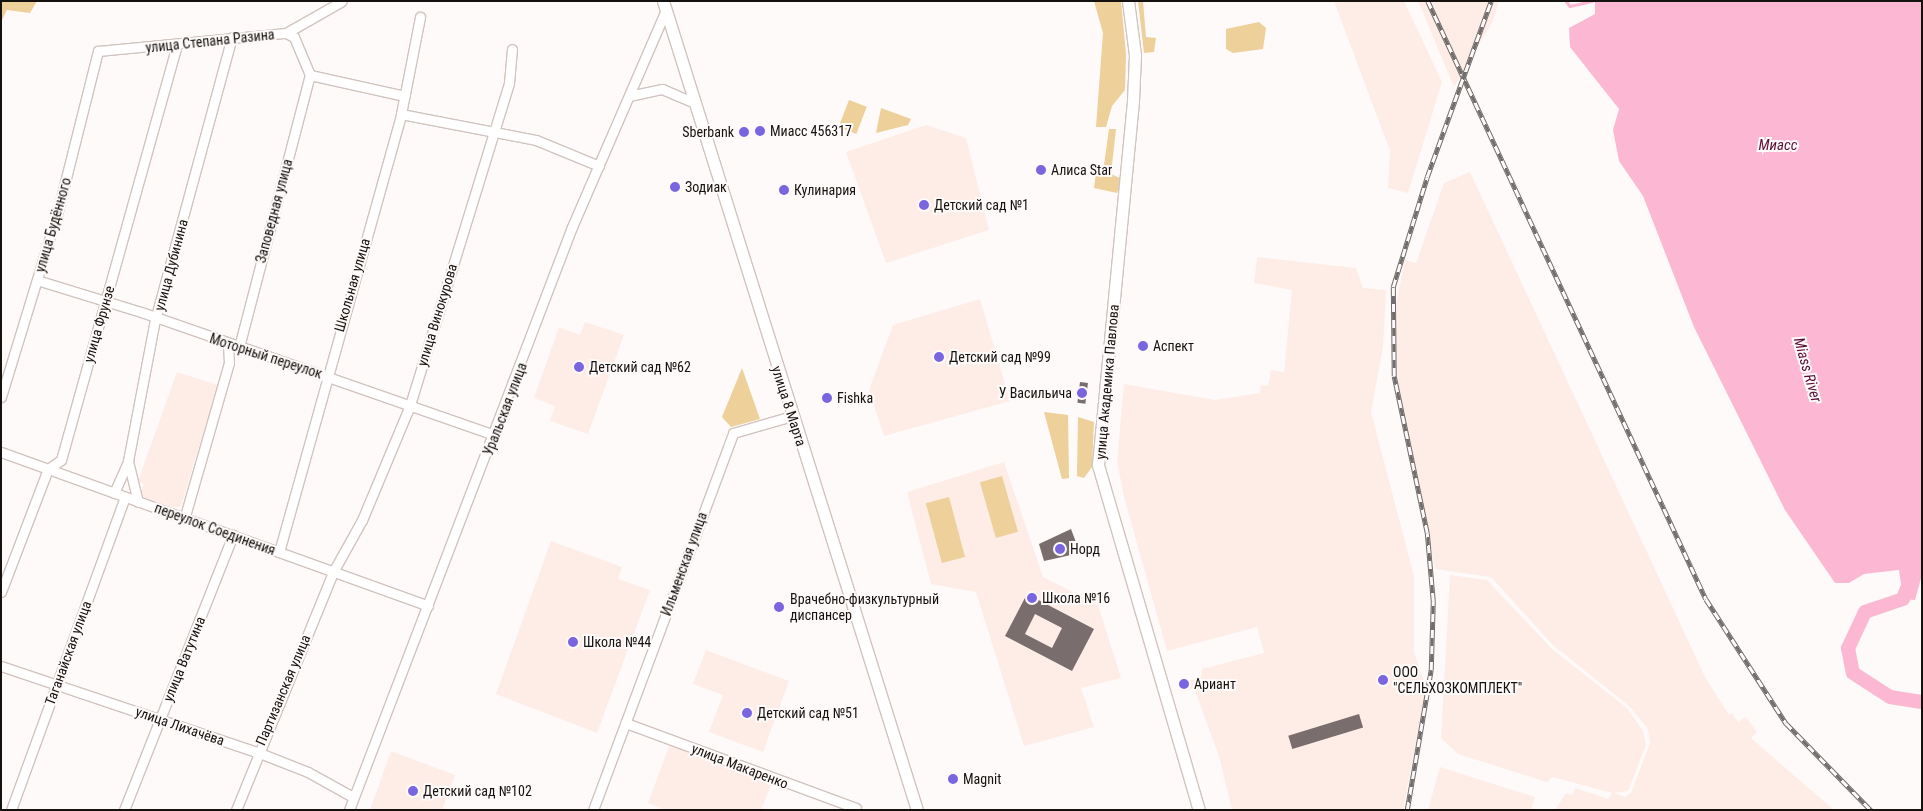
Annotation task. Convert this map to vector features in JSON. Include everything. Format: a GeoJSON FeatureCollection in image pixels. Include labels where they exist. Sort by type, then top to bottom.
{"type":"FeatureCollection","features":[{"type":"Feature","properties":{"kind":"main road","name":"улица Академика Павлова"},"geometry":{"type":"LineString","coordinates":[[1128,1],[1135,55],[1133,101],[1098,465],[1199,810]]}},
{"type":"Feature","properties":{"kind":"main road","name":"улица 8 Марта"},"geometry":{"type":"LineString","coordinates":[[664,6],[917,810]]}},
{"type":"Feature","properties":{"kind":"street","name":"улица Степана Разина"},"geometry":{"type":"LineString","coordinates":[[98,51],[176,47],[232,37],[286,33],[342,1]]}},
{"type":"Feature","properties":{"kind":"street","name":"Уральская улица"},"geometry":{"type":"LineString","coordinates":[[348,810],[599,166],[664,6]]}},
{"type":"Feature","properties":{"kind":"street","name":"Школьная улица"},"geometry":{"type":"LineString","coordinates":[[279,552],[326,376],[401,114],[420,17]]}},
{"type":"Feature","properties":{"kind":"street"},"geometry":{"type":"LineString","coordinates":[[286,33],[294,37],[310,75],[405,96]]}},
{"type":"Feature","properties":{"kind":"street","name":"улица Дубинина"},"geometry":{"type":"LineString","coordinates":[[114,493],[128,461],[156,320],[232,37]]}},
{"type":"Feature","properties":{"kind":"street","name":"улица Фрунзе"},"geometry":{"type":"LineString","coordinates":[[1,592],[48,469],[61,460],[176,47]]}},
{"type":"Feature","properties":{"kind":"street","name":"улица Винокурова"},"geometry":{"type":"LineString","coordinates":[[332,572],[362,520],[410,405],[509,83],[512,49]]}},
{"type":"Feature","properties":{"kind":"street","name":"улица Будённого"},"geometry":{"type":"LineString","coordinates":[[1,397],[37,280],[98,51]]}},
{"type":"Feature","properties":{"kind":"street","name":"Заповедная улица"},"geometry":{"type":"LineString","coordinates":[[239,347],[310,75]]}},
{"type":"Feature","properties":{"kind":"street"},"geometry":{"type":"LineString","coordinates":[[629,96],[662,90],[695,103]]}},
{"type":"Feature","properties":{"kind":"street"},"geometry":{"type":"LineString","coordinates":[[401,114],[493,130],[536,140],[599,166]]}},
{"type":"Feature","properties":{"kind":"street","name":"Моторный переулок"},"geometry":{"type":"LineString","coordinates":[[37,280],[326,376],[495,435]]}},
{"type":"Feature","properties":{"kind":"street"},"geometry":{"type":"LineString","coordinates":[[185,516],[229,363],[228,344]]}},
{"type":"Feature","properties":{"kind":"street","name":"Ильменская улица"},"geometry":{"type":"LineString","coordinates":[[593,810],[733,433],[792,416]]}},
{"type":"Feature","properties":{"kind":"street","name":"переулок Соединения"},"geometry":{"type":"LineString","coordinates":[[1,452],[138,502],[185,516],[428,606]]}},
{"type":"Feature","properties":{"kind":"street"},"geometry":{"type":"LineString","coordinates":[[128,461],[138,502]]}},
{"type":"Feature","properties":{"kind":"street","name":"Таганайская улица"},"geometry":{"type":"LineString","coordinates":[[11,810],[125,497]]}},
{"type":"Feature","properties":{"kind":"street","name":"улица Ватутина"},"geometry":{"type":"LineString","coordinates":[[124,810],[232,535]]}},
{"type":"Feature","properties":{"kind":"street","name":"Партизанская улица"},"geometry":{"type":"LineString","coordinates":[[236,810],[257,752],[332,572]]}},
{"type":"Feature","properties":{"kind":"street","name":"улица Лихачёва"},"geometry":{"type":"LineString","coordinates":[[1,666],[257,752],[308,772],[353,797]]}},
{"type":"Feature","properties":{"kind":"street","name":"улица Макаренко"},"geometry":{"type":"LineString","coordinates":[[626,723],[856,808]]}},
{"type":"Feature","properties":{"kind":"shaded area"},"geometry":{"type":"Polygon","coordinates":[[[1,1],[37,1],[30,13],[7,10],[1,22],[1,1]]]}},
{"type":"Feature","properties":{"kind":"shaded area"},"geometry":{"type":"Polygon","coordinates":[[[1094,1],[1121,1],[1126,54],[1125,90],[1112,106],[1106,127],[1096,127],[1103,33],[1094,1]]]}},
{"type":"Feature","properties":{"kind":"shaded area"},"geometry":{"type":"Polygon","coordinates":[[[1138,1],[1143,1],[1146,37],[1156,38],[1154,52],[1144,53],[1138,1]]]}},
{"type":"Feature","properties":{"kind":"shaded area"},"geometry":{"type":"Polygon","coordinates":[[[1334,1],[1404,1],[1442,82],[1408,193],[1388,188],[1390,151],[1334,1]]]}},
{"type":"Feature","properties":{"kind":"shaded area"},"geometry":{"type":"Polygon","coordinates":[[[1418,1],[1499,1],[1493,21],[1454,87],[1418,1]]]}},
{"type":"Feature","properties":{"kind":"shaded area"},"geometry":{"type":"Polygon","coordinates":[[[1259,22],[1266,28],[1263,49],[1233,53],[1226,49],[1226,29],[1259,22]]]}},
{"type":"Feature","properties":{"kind":"shaded area"},"geometry":{"type":"Polygon","coordinates":[[[849,100],[867,107],[856,134],[839,127],[849,100]]]}},
{"type":"Feature","properties":{"kind":"shaded area"},"geometry":{"type":"Polygon","coordinates":[[[881,108],[911,119],[908,125],[876,133],[881,108]]]}},
{"type":"Feature","properties":{"kind":"shaded area","name":"Детский сад №1"},"geometry":{"type":"Polygon","coordinates":[[[926,125],[966,138],[989,230],[886,263],[846,152],[926,125]]]}},
{"type":"Feature","properties":{"kind":"shaded area"},"geometry":{"type":"Polygon","coordinates":[[[1109,129],[1116,129],[1111,174],[1122,179],[1117,193],[1094,188],[1097,165],[1104,165],[1109,129]]]}},
{"type":"Feature","properties":{"kind":"shaded area"},"geometry":{"type":"Polygon","coordinates":[[[1470,172],[1706,679],[1729,715],[1732,713],[1738,722],[1746,717],[1757,732],[1751,738],[1834,810],[1555,810],[1566,793],[1572,795],[1575,788],[1608,799],[1612,793],[1552,777],[1547,782],[1458,754],[1441,738],[1450,575],[1487,580],[1552,649],[1627,708],[1643,731],[1646,745],[1628,791],[1614,793],[1625,797],[1631,793],[1650,743],[1648,729],[1630,707],[1553,645],[1491,577],[1435,569],[1398,387],[1395,310],[1405,260],[1416,263],[1444,183],[1470,172]]]}},
{"type":"Feature","properties":{"kind":"shaded area"},"geometry":{"type":"Polygon","coordinates":[[[1257,257],[1356,268],[1363,288],[1386,290],[1383,347],[1371,412],[1414,576],[1414,652],[1426,688],[1403,810],[1232,810],[1219,756],[1194,688],[1182,692],[1179,684],[1201,677],[1202,669],[1264,653],[1257,627],[1167,651],[1124,497],[1117,461],[1124,384],[1215,400],[1260,393],[1261,385],[1268,386],[1271,370],[1284,372],[1292,290],[1254,283],[1257,257]]]}},
{"type":"Feature","properties":{"kind":"shaded area","name":"Детский сад №99"},"geometry":{"type":"Polygon","coordinates":[[[980,299],[1010,401],[884,436],[869,390],[893,325],[980,299]]]}},
{"type":"Feature","properties":{"kind":"shaded area","name":"Детский сад №62"},"geometry":{"type":"Polygon","coordinates":[[[585,322],[624,335],[588,434],[550,421],[555,406],[534,398],[559,327],[580,335],[585,322]]]}},
{"type":"Feature","properties":{"kind":"shaded area"},"geometry":{"type":"Polygon","coordinates":[[[742,368],[760,419],[731,427],[722,417],[742,368]]]}},
{"type":"Feature","properties":{"kind":"shaded area"},"geometry":{"type":"Polygon","coordinates":[[[177,372],[218,385],[181,506],[174,508],[140,496],[144,484],[138,481],[177,372]]]}},
{"type":"Feature","properties":{"kind":"shaded area"},"geometry":{"type":"Polygon","coordinates":[[[1044,412],[1068,415],[1069,478],[1062,479],[1044,412]]]}},
{"type":"Feature","properties":{"kind":"shaded area"},"geometry":{"type":"Polygon","coordinates":[[[1078,417],[1094,422],[1092,467],[1084,478],[1077,476],[1078,417]]]}},
{"type":"Feature","properties":{"kind":"shaded area","name":"Школа №16"},"geometry":{"type":"Polygon","coordinates":[[[1004,462],[1043,577],[1098,605],[1121,678],[1081,688],[1094,727],[1024,746],[976,592],[931,584],[907,492],[1004,462]]]}},
{"type":"Feature","properties":{"kind":"shaded area"},"geometry":{"type":"Polygon","coordinates":[[[1002,476],[1018,532],[996,538],[980,482],[1002,476]]]}},
{"type":"Feature","properties":{"kind":"shaded area"},"geometry":{"type":"Polygon","coordinates":[[[949,497],[965,557],[942,563],[926,503],[949,497]]]}},
{"type":"Feature","properties":{"kind":"shaded area","name":"Школа №44"},"geometry":{"type":"Polygon","coordinates":[[[551,541],[622,567],[618,579],[650,590],[597,733],[496,694],[551,541]]]}},
{"type":"Feature","properties":{"kind":"shaded area","name":"Детский сад №51"},"geometry":{"type":"Polygon","coordinates":[[[706,650],[789,681],[763,752],[709,732],[723,695],[693,684],[706,650]]]}},
{"type":"Feature","properties":{"kind":"shaded area"},"geometry":{"type":"Polygon","coordinates":[[[670,744],[772,782],[761,810],[666,810],[648,803],[670,744]]]}},
{"type":"Feature","properties":{"kind":"shaded area","name":"Детский сад №102"},"geometry":{"type":"Polygon","coordinates":[[[391,751],[455,775],[442,810],[370,810],[391,751]]]}},
{"type":"Feature","properties":{"kind":"shaded area"},"geometry":{"type":"Polygon","coordinates":[[[1440,767],[1535,797],[1531,810],[1428,810],[1440,767]]]}},
{"type":"Feature","properties":{"kind":"water","name":"Миасс"},"geometry":{"type":"Polygon","coordinates":[[[1595,1],[1922,1],[1922,575],[1915,600],[1903,599],[1899,570],[1864,574],[1849,583],[1835,583],[1785,510],[1694,327],[1643,196],[1619,161],[1613,130],[1619,109],[1570,47],[1569,28],[1595,14],[1595,1]]]}},
{"type":"Feature","properties":{"kind":"building","name":"У Васильича"},"geometry":{"type":"Polygon","coordinates":[[[1080,382],[1088,383],[1085,404],[1077,403],[1080,382]]]}},
{"type":"Feature","properties":{"kind":"building","name":"Норд"},"geometry":{"type":"Polygon","coordinates":[[[1071,529],[1080,553],[1044,561],[1039,544],[1071,529]]]}},
{"type":"Feature","properties":{"kind":"building"},"geometry":{"type":"Polygon","coordinates":[[[1027,594],[1094,629],[1072,671],[1005,636],[1027,594]],[[1035,614],[1025,634],[1052,648],[1062,628],[1035,614]]]}},
{"type":"Feature","properties":{"kind":"building"},"geometry":{"type":"Polygon","coordinates":[[[1359,714],[1363,727],[1292,749],[1288,736],[1359,714]]]}},
{"type":"Feature","properties":{"kind":"waterway"},"geometry":{"type":"LineString","coordinates":[[1566,1],[1570,6],[1591,1]]}},
{"type":"Feature","properties":{"kind":"waterway","name":"Miass River"},"geometry":{"type":"LineString","coordinates":[[1909,583],[1903,599],[1865,612],[1848,648],[1853,673],[1890,697],[1922,702]]}},
{"type":"Feature","properties":{"kind":"railway"},"geometry":{"type":"LineString","coordinates":[[1428,1],[1706,599],[1786,723],[1871,810]]}},
{"type":"Feature","properties":{"kind":"railway"},"geometry":{"type":"LineString","coordinates":[[1407,810],[1431,670],[1433,601],[1427,533],[1394,376],[1393,287],[1427,177],[1491,1]]}},
{"type":"Feature","properties":{"kind":"place","name":"Миасс 456317"},"geometry":{"type":"Point","coordinates":[760,131]}},
{"type":"Feature","properties":{"kind":"place","name":"Sberbank"},"geometry":{"type":"Point","coordinates":[744,132]}},
{"type":"Feature","properties":{"kind":"place","name":"Алиса Star"},"geometry":{"type":"Point","coordinates":[1041,170]}},
{"type":"Feature","properties":{"kind":"place","name":"Зодиак"},"geometry":{"type":"Point","coordinates":[675,187]}},
{"type":"Feature","properties":{"kind":"place","name":"Кулинария"},"geometry":{"type":"Point","coordinates":[784,190]}},
{"type":"Feature","properties":{"kind":"place","name":"Детский сад №1"},"geometry":{"type":"Point","coordinates":[924,205]}},
{"type":"Feature","properties":{"kind":"place","name":"Аспект"},"geometry":{"type":"Point","coordinates":[1143,346]}},
{"type":"Feature","properties":{"kind":"place","name":"Детский сад №99"},"geometry":{"type":"Point","coordinates":[939,357]}},
{"type":"Feature","properties":{"kind":"place","name":"Детский сад №62"},"geometry":{"type":"Point","coordinates":[579,367]}},
{"type":"Feature","properties":{"kind":"place","name":"У Васильича"},"geometry":{"type":"Point","coordinates":[1082,393]}},
{"type":"Feature","properties":{"kind":"place","name":"Fishka"},"geometry":{"type":"Point","coordinates":[827,398]}},
{"type":"Feature","properties":{"kind":"place","name":"Норд"},"geometry":{"type":"Point","coordinates":[1060,549]}},
{"type":"Feature","properties":{"kind":"place","name":"Школа №16"},"geometry":{"type":"Point","coordinates":[1032,598]}},
{"type":"Feature","properties":{"kind":"place","name":"Врачебно-физкультурный диспансер"},"geometry":{"type":"Point","coordinates":[779,607]}},
{"type":"Feature","properties":{"kind":"place","name":"Школа №44"},"geometry":{"type":"Point","coordinates":[573,642]}},
{"type":"Feature","properties":{"kind":"place","name":"ООО \"СЕЛЬХОЗКОМПЛЕКТ\""},"geometry":{"type":"Point","coordinates":[1383,680]}},
{"type":"Feature","properties":{"kind":"place","name":"Ариант"},"geometry":{"type":"Point","coordinates":[1184,684]}},
{"type":"Feature","properties":{"kind":"place","name":"Детский сад №51"},"geometry":{"type":"Point","coordinates":[747,713]}},
{"type":"Feature","properties":{"kind":"place","name":"Magnit"},"geometry":{"type":"Point","coordinates":[953,779]}},
{"type":"Feature","properties":{"kind":"place","name":"Детский сад №102"},"geometry":{"type":"Point","coordinates":[413,791]}}]}
